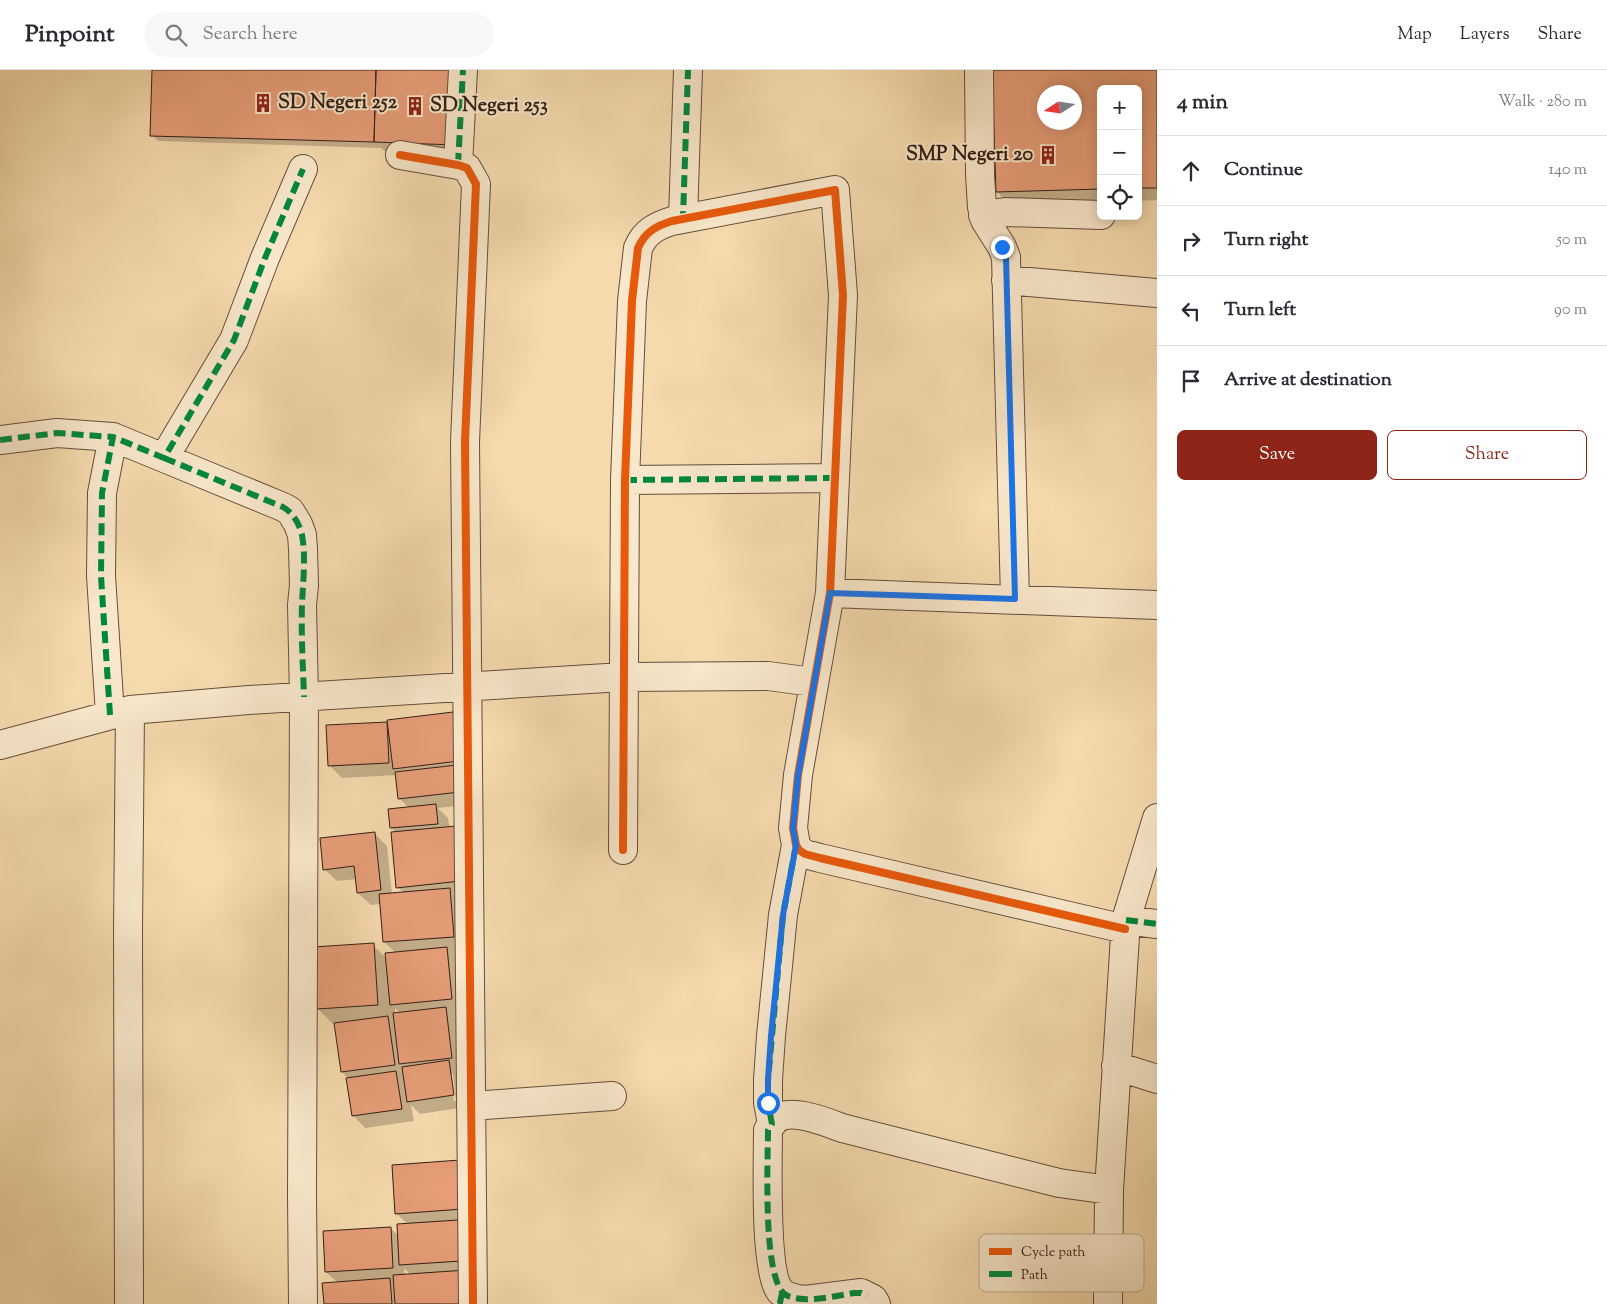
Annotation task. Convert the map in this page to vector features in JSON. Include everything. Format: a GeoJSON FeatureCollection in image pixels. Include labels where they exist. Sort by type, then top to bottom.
{"type":"FeatureCollection","features":[{"type":"Feature","properties":{"kind":"street"},"geometry":{"type":"LineString","coordinates":[[458,165],[463,70]]}},
{"type":"Feature","properties":{"kind":"street"},"geometry":{"type":"LineString","coordinates":[[683,218],[688,70]]}},
{"type":"Feature","properties":{"kind":"street"},"geometry":{"type":"LineString","coordinates":[[979,70],[980,175],[983,215],[1006,257],[1015,599]]}},
{"type":"Feature","properties":{"kind":"street"},"geometry":{"type":"LineString","coordinates":[[400,155],[467,168],[476,184],[465,442],[473,1304]]}},
{"type":"Feature","properties":{"kind":"street"},"geometry":{"type":"LineString","coordinates":[[164,458],[234,340],[265,258],[303,169]]}},
{"type":"Feature","properties":{"kind":"street"},"geometry":{"type":"LineString","coordinates":[[623,850],[625,480],[632,301],[638,248],[641,240],[651,229],[683,218],[835,190],[843,295],[830,593],[798,776],[793,828],[796,845],[783,915],[771,1036],[768,1103],[772,1124]]}},
{"type":"Feature","properties":{"kind":"street"},"geometry":{"type":"LineString","coordinates":[[983,215],[1005,212],[1097,215]]}},
{"type":"Feature","properties":{"kind":"street"},"geometry":{"type":"LineString","coordinates":[[1006,280],[1157,293]]}},
{"type":"Feature","properties":{"kind":"street"},"geometry":{"type":"LineString","coordinates":[[0,440],[57,434],[113,437],[283,506],[294,517],[302,535],[304,585],[302,605],[304,697],[303,1304]]}},
{"type":"Feature","properties":{"kind":"street"},"geometry":{"type":"LineString","coordinates":[[113,437],[102,493],[101,576],[120,713],[128,933],[129,1304]]}},
{"type":"Feature","properties":{"kind":"street"},"geometry":{"type":"LineString","coordinates":[[625,480],[834,478]]}},
{"type":"Feature","properties":{"kind":"street"},"geometry":{"type":"LineString","coordinates":[[830,593],[1157,605]]}},
{"type":"Feature","properties":{"kind":"street"},"geometry":{"type":"LineString","coordinates":[[0,745],[120,713],[304,697],[623,677],[768,676],[813,682]]}},
{"type":"Feature","properties":{"kind":"street"},"geometry":{"type":"LineString","coordinates":[[1109,1234],[1109,1190],[1126,925],[1157,818]]}},
{"type":"Feature","properties":{"kind":"street"},"geometry":{"type":"LineString","coordinates":[[796,845],[805,854],[820,858],[1126,925],[1157,924]]}},
{"type":"Feature","properties":{"kind":"street"},"geometry":{"type":"LineString","coordinates":[[1116,1066],[1157,1079]]}},
{"type":"Feature","properties":{"kind":"street"},"geometry":{"type":"LineString","coordinates":[[471,1106],[612,1096]]}},
{"type":"Feature","properties":{"kind":"street"},"geometry":{"type":"LineString","coordinates":[[876,1304],[873,1299],[861,1293],[805,1300],[788,1297],[780,1298],[773,1270],[768,1224],[768,1130],[775,1120],[789,1115],[807,1117],[842,1128],[1059,1183],[1109,1190]]}},
{"type":"Feature","properties":{"kind":"building","name":"SD Negeri 252"},"geometry":{"type":"Polygon","coordinates":[[[152,70],[376,70],[374,142],[150,136],[152,70]]]}},
{"type":"Feature","properties":{"kind":"building","name":"SD Negeri 253"},"geometry":{"type":"Polygon","coordinates":[[[376,70],[456,70],[454,145],[374,142],[376,70]]]}},
{"type":"Feature","properties":{"kind":"building","name":"SMP Negeri 20"},"geometry":{"type":"Polygon","coordinates":[[[992,70],[1157,70],[1157,188],[1142,188],[1142,85],[1097,85],[1097,189],[996,192],[992,70]]]}},
{"type":"Feature","properties":{"kind":"building"},"geometry":{"type":"Polygon","coordinates":[[[453,712],[459,761],[393,769],[387,720],[453,712]]]}},
{"type":"Feature","properties":{"kind":"building"},"geometry":{"type":"Polygon","coordinates":[[[387,722],[389,763],[328,766],[326,725],[387,722]]]}},
{"type":"Feature","properties":{"kind":"building"},"geometry":{"type":"Polygon","coordinates":[[[457,765],[460,792],[398,799],[395,772],[457,765]]]}},
{"type":"Feature","properties":{"kind":"building"},"geometry":{"type":"Polygon","coordinates":[[[436,804],[438,824],[390,828],[388,809],[436,804]]]}},
{"type":"Feature","properties":{"kind":"building"},"geometry":{"type":"Polygon","coordinates":[[[456,826],[461,881],[396,888],[391,832],[456,826]]]}},
{"type":"Feature","properties":{"kind":"building"},"geometry":{"type":"Polygon","coordinates":[[[375,832],[381,890],[357,893],[354,866],[323,870],[320,838],[375,832]]]}},
{"type":"Feature","properties":{"kind":"building"},"geometry":{"type":"Polygon","coordinates":[[[450,888],[454,937],[383,942],[379,894],[450,888]]]}},
{"type":"Feature","properties":{"kind":"building"},"geometry":{"type":"Polygon","coordinates":[[[374,943],[378,1005],[317,1009],[313,947],[374,943]]]}},
{"type":"Feature","properties":{"kind":"building"},"geometry":{"type":"Polygon","coordinates":[[[447,947],[452,999],[390,1005],[385,953],[447,947]]]}},
{"type":"Feature","properties":{"kind":"building"},"geometry":{"type":"Polygon","coordinates":[[[446,1007],[452,1058],[399,1064],[393,1013],[446,1007]]]}},
{"type":"Feature","properties":{"kind":"building"},"geometry":{"type":"Polygon","coordinates":[[[388,1016],[395,1065],[341,1072],[334,1023],[388,1016]]]}},
{"type":"Feature","properties":{"kind":"building"},"geometry":{"type":"Polygon","coordinates":[[[449,1060],[454,1095],[407,1102],[402,1067],[449,1060]]]}},
{"type":"Feature","properties":{"kind":"building"},"geometry":{"type":"Polygon","coordinates":[[[396,1071],[402,1109],[352,1116],[346,1078],[396,1071]]]}},
{"type":"Feature","properties":{"kind":"building"},"geometry":{"type":"Polygon","coordinates":[[[460,1160],[463,1209],[395,1214],[392,1165],[460,1160]]]}},
{"type":"Feature","properties":{"kind":"building"},"geometry":{"type":"Polygon","coordinates":[[[458,1220],[461,1261],[399,1265],[397,1224],[458,1220]]]}},
{"type":"Feature","properties":{"kind":"building"},"geometry":{"type":"Polygon","coordinates":[[[391,1227],[393,1268],[325,1272],[323,1231],[391,1227]]]}},
{"type":"Feature","properties":{"kind":"building"},"geometry":{"type":"Polygon","coordinates":[[[467,1270],[468,1304],[395,1304],[393,1275],[467,1270]]]}},
{"type":"Feature","properties":{"kind":"building"},"geometry":{"type":"Polygon","coordinates":[[[390,1278],[392,1304],[324,1304],[322,1283],[390,1278]]]}},
{"type":"Feature","properties":{"kind":"marked path"},"geometry":{"type":"LineString","coordinates":[[458,165],[463,70]]}},
{"type":"Feature","properties":{"kind":"marked path"},"geometry":{"type":"LineString","coordinates":[[688,70],[683,218],[688,217]]}},
{"type":"Feature","properties":{"kind":"marked path"},"geometry":{"type":"LineString","coordinates":[[110,715],[101,576],[102,493],[113,437],[164,458],[234,340],[265,258],[303,169]]}},
{"type":"Feature","properties":{"kind":"marked path"},"geometry":{"type":"LineString","coordinates":[[0,440],[57,433],[113,437]]}},
{"type":"Feature","properties":{"kind":"marked path"},"geometry":{"type":"LineString","coordinates":[[164,458],[283,507],[293,515],[302,535],[304,552],[302,604],[304,697]]}},
{"type":"Feature","properties":{"kind":"marked path"},"geometry":{"type":"LineString","coordinates":[[625,480],[834,478]]}},
{"type":"Feature","properties":{"kind":"marked path"},"geometry":{"type":"LineString","coordinates":[[796,845],[783,915],[768,1080],[768,1103],[772,1124],[768,1130],[767,1191],[773,1268],[778,1285],[786,1295],[793,1298],[810,1299],[854,1293],[861,1293],[867,1296]]}},
{"type":"Feature","properties":{"kind":"marked path"},"geometry":{"type":"LineString","coordinates":[[1126,920],[1157,924]]}},
{"type":"Feature","properties":{"kind":"marked path"},"geometry":{"type":"LineString","coordinates":[[778,1304],[780,1303],[782,1293]]}},
{"type":"Feature","properties":{"kind":"cycle path"},"geometry":{"type":"LineString","coordinates":[[400,155],[467,168],[476,184],[465,442],[473,1304]]}},
{"type":"Feature","properties":{"kind":"cycle path"},"geometry":{"type":"LineString","coordinates":[[623,850],[625,480],[632,301],[638,248],[652,230],[672,221],[835,190],[843,295],[830,593],[798,775],[793,828],[796,845],[805,854],[820,858],[1125,929]]}},
{"type":"Feature","properties":{"kind":"place","name":"SD Negeri 252"},"geometry":{"type":"Point","coordinates":[263,103]}},
{"type":"Feature","properties":{"kind":"place","name":"SD Negeri 253"},"geometry":{"type":"Point","coordinates":[415,106]}},
{"type":"Feature","properties":{"kind":"place","name":"SMP Negeri 20"},"geometry":{"type":"Point","coordinates":[1048,155]}},
{"type":"Feature","properties":{"kind":"route"},"geometry":{"type":"LineString","coordinates":[[768,1103],[771,1036],[783,915],[796,845],[793,828],[798,776],[830,593],[1015,599],[1006,257],[1002,247]]}}]}
